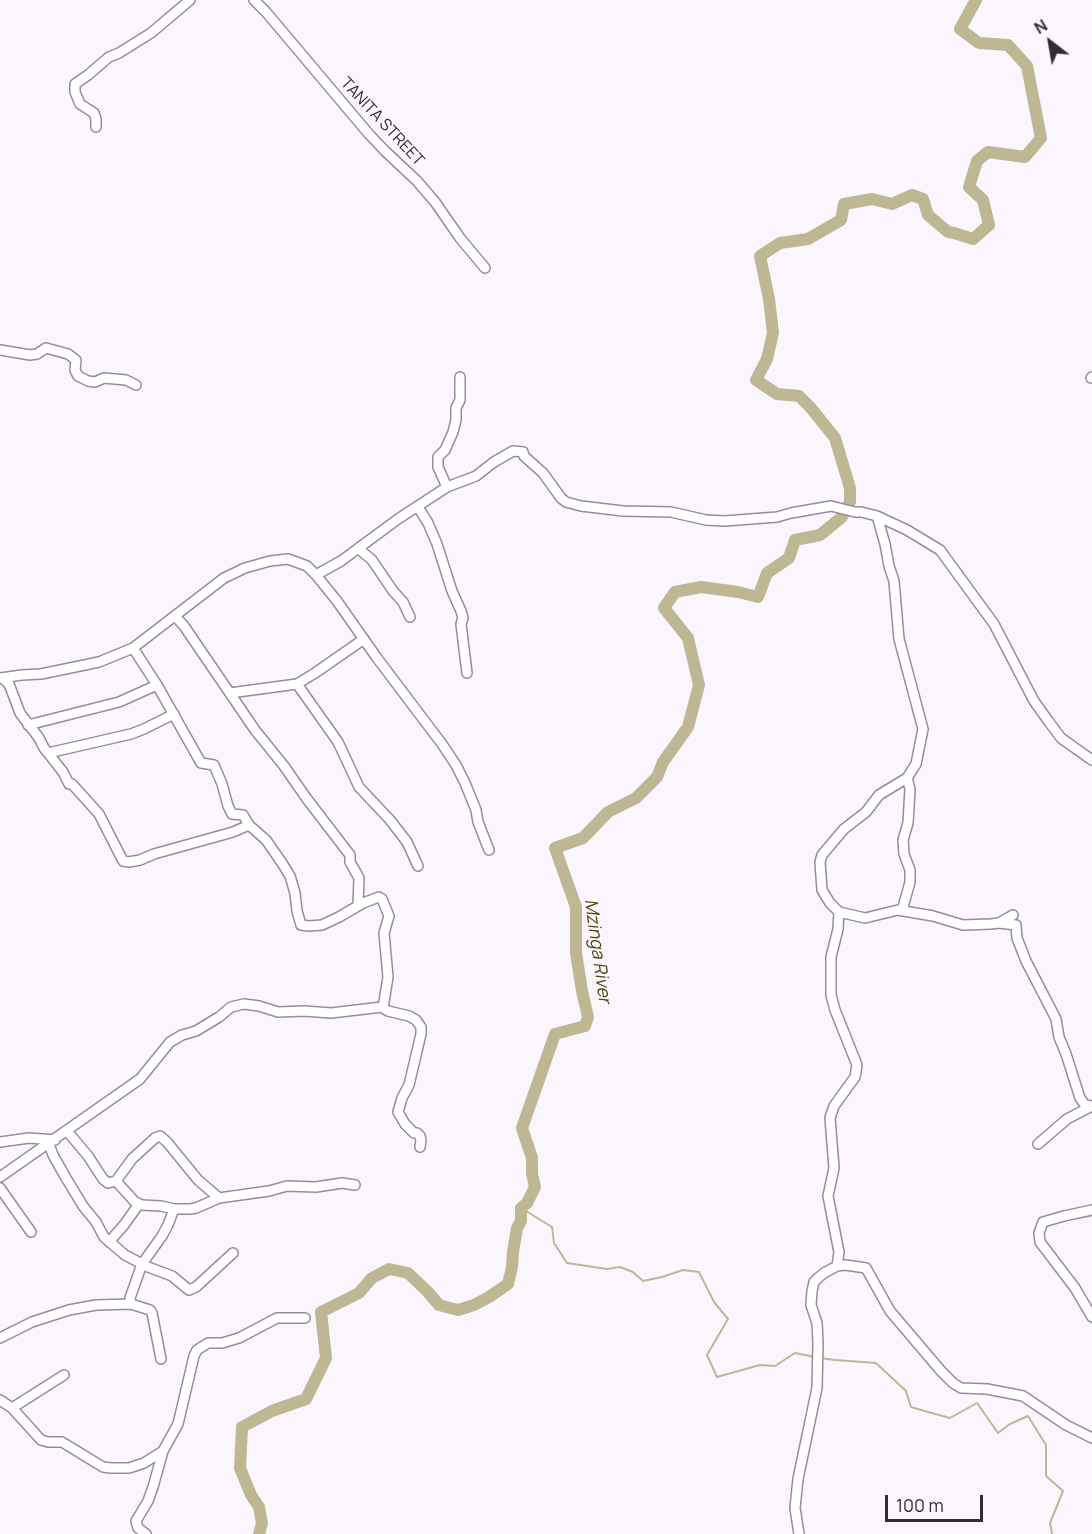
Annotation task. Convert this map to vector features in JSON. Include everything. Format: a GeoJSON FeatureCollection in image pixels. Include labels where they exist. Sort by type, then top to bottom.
{"type":"FeatureCollection","features":[{"type":"Feature","properties":{"kind":"street"},"geometry":{"type":"LineString","coordinates":[[96,128],[94,113],[80,104],[75,92],[75,84],[109,57],[151,33],[190,0]]}},
{"type":"Feature","properties":{"kind":"street","name":"TANITA STREET"},"geometry":{"type":"LineString","coordinates":[[254,0],[368,133],[432,198],[460,238],[485,267]]}},
{"type":"Feature","properties":{"kind":"street"},"geometry":{"type":"LineString","coordinates":[[0,350],[30,355],[37,354],[46,348],[68,354],[76,360],[75,370],[78,376],[88,381],[95,382],[104,378],[126,380],[136,385]]}},
{"type":"Feature","properties":{"kind":"street"},"geometry":{"type":"LineString","coordinates":[[447,487],[438,467],[438,457],[446,450],[453,432],[456,408],[460,400],[460,377]]}},
{"type":"Feature","properties":{"kind":"street"},"geometry":{"type":"LineString","coordinates":[[316,575],[359,549],[398,519],[447,487],[476,476],[513,451],[523,452],[524,456],[543,473],[561,498],[566,502],[581,506],[623,511],[671,512],[706,520],[725,521],[777,517],[831,506],[861,512],[877,516],[908,530],[940,550],[994,624],[1034,701],[1049,722],[1061,738],[1092,760]]}},
{"type":"Feature","properties":{"kind":"street"},"geometry":{"type":"LineString","coordinates":[[418,507],[437,544],[461,611],[466,673]]}},
{"type":"Feature","properties":{"kind":"street"},"geometry":{"type":"LineString","coordinates":[[877,516],[894,581],[899,639],[923,729],[916,764],[907,778],[879,795],[866,812],[844,829],[822,855],[820,862],[822,890],[839,912],[865,918],[898,910],[933,916],[963,925],[999,923],[1016,925],[1017,938],[1026,961],[1056,1019],[1059,1037],[1080,1098],[1085,1105],[1092,1106]]}},
{"type":"Feature","properties":{"kind":"street"},"geometry":{"type":"LineString","coordinates":[[359,549],[372,560],[403,602],[410,616]]}},
{"type":"Feature","properties":{"kind":"street"},"geometry":{"type":"LineString","coordinates":[[1,678],[41,674],[99,662],[133,648],[224,578],[245,568],[288,559],[307,566],[316,575],[442,744],[465,783],[489,850]]}},
{"type":"Feature","properties":{"kind":"street"},"geometry":{"type":"LineString","coordinates":[[175,616],[255,730],[351,855],[350,862],[359,878],[358,905]]}},
{"type":"Feature","properties":{"kind":"street"},"geometry":{"type":"LineString","coordinates":[[230,693],[297,684],[364,639]]}},
{"type":"Feature","properties":{"kind":"street"},"geometry":{"type":"LineString","coordinates":[[133,648],[157,685],[201,763],[214,765],[232,814],[243,815],[249,825],[266,840],[290,876],[301,925],[322,925],[358,905],[380,897],[388,914],[384,933],[388,977],[382,1007]]}},
{"type":"Feature","properties":{"kind":"street"},"geometry":{"type":"LineString","coordinates":[[1,678],[9,684],[20,713],[63,772],[69,784],[72,784],[99,814],[123,861],[140,861],[154,854],[167,852],[249,825]]}},
{"type":"Feature","properties":{"kind":"street"},"geometry":{"type":"LineString","coordinates":[[297,684],[338,742],[359,787],[407,842],[418,866]]}},
{"type":"Feature","properties":{"kind":"street"},"geometry":{"type":"LineString","coordinates":[[28,724],[119,702],[157,685]]}},
{"type":"Feature","properties":{"kind":"street"},"geometry":{"type":"LineString","coordinates":[[48,753],[131,734],[174,714]]}},
{"type":"Feature","properties":{"kind":"street"},"geometry":{"type":"LineString","coordinates":[[902,911],[910,882],[910,870],[904,854],[903,840],[909,812],[910,789],[907,778]]}},
{"type":"Feature","properties":{"kind":"street"},"geometry":{"type":"LineString","coordinates":[[837,1266],[839,1252],[837,1233],[828,1196],[834,1168],[830,1118],[834,1106],[855,1077],[857,1065],[831,995],[831,957],[838,929],[839,912]]}},
{"type":"Feature","properties":{"kind":"street"},"geometry":{"type":"LineString","coordinates":[[999,923],[1013,915]]}},
{"type":"Feature","properties":{"kind":"street"},"geometry":{"type":"LineString","coordinates":[[0,1177],[140,1079],[170,1042],[196,1031],[231,1007],[244,1004],[278,1012],[320,1013],[382,1007],[416,1020],[421,1027],[422,1034],[409,1085],[398,1112],[405,1124],[420,1136],[420,1146]]}},
{"type":"Feature","properties":{"kind":"street"},"geometry":{"type":"LineString","coordinates":[[1038,1144],[1067,1119],[1092,1106]]}},
{"type":"Feature","properties":{"kind":"street"},"geometry":{"type":"LineString","coordinates":[[67,1131],[108,1183],[116,1181],[132,1159],[155,1138],[160,1137],[167,1142],[198,1180],[219,1198]]}},
{"type":"Feature","properties":{"kind":"street"},"geometry":{"type":"LineString","coordinates":[[0,1142],[30,1138],[52,1142]]}},
{"type":"Feature","properties":{"kind":"street"},"geometry":{"type":"LineString","coordinates":[[52,1142],[53,1155],[77,1198],[96,1222],[104,1237],[125,1255],[167,1274],[187,1289],[192,1290],[233,1253]]}},
{"type":"Feature","properties":{"kind":"street"},"geometry":{"type":"LineString","coordinates":[[116,1181],[139,1204],[174,1209],[196,1208],[219,1198],[287,1186],[316,1187],[342,1183],[355,1185]]}},
{"type":"Feature","properties":{"kind":"street"},"geometry":{"type":"LineString","coordinates":[[0,1188],[31,1232]]}},
{"type":"Feature","properties":{"kind":"street"},"geometry":{"type":"LineString","coordinates":[[110,1242],[139,1204]]}},
{"type":"Feature","properties":{"kind":"street"},"geometry":{"type":"LineString","coordinates":[[131,1304],[132,1290],[142,1264],[162,1236],[174,1209]]}},
{"type":"Feature","properties":{"kind":"street"},"geometry":{"type":"LineString","coordinates":[[1092,1210],[1043,1222],[1039,1233],[1040,1242],[1075,1288],[1092,1317]]}},
{"type":"Feature","properties":{"kind":"street"},"geometry":{"type":"LineString","coordinates":[[799,1534],[795,1508],[798,1479],[815,1396],[818,1355],[817,1323],[812,1305],[812,1291],[814,1282],[837,1266],[866,1268],[890,1311],[953,1383],[961,1388],[987,1389],[1023,1396],[1066,1425],[1092,1438]]}},
{"type":"Feature","properties":{"kind":"street"},"geometry":{"type":"LineString","coordinates":[[0,1338],[32,1322],[69,1310],[96,1305],[131,1304],[150,1310],[152,1313],[161,1359]]}},
{"type":"Feature","properties":{"kind":"street"},"geometry":{"type":"LineString","coordinates":[[146,1534],[138,1528],[136,1521],[148,1501],[163,1451],[178,1424],[197,1350],[208,1343],[231,1341],[277,1318],[305,1318]]}},
{"type":"Feature","properties":{"kind":"street"},"geometry":{"type":"LineString","coordinates":[[12,1408],[64,1375]]}},
{"type":"Feature","properties":{"kind":"street"},"geometry":{"type":"LineString","coordinates":[[0,1400],[12,1408],[42,1440],[62,1442],[103,1467],[129,1468],[144,1463],[163,1451]]}},
{"type":"Feature","properties":{"kind":"waterway","name":"Mzinga River"},"geometry":{"type":"LineString","coordinates":[[259,1534],[262,1523],[259,1507],[251,1495],[240,1468],[242,1427],[272,1411],[306,1399],[326,1358],[321,1312],[359,1293],[372,1278],[389,1269],[408,1273],[439,1305],[458,1310],[474,1305],[508,1284],[517,1228],[521,1221],[521,1208],[527,1203],[535,1187],[532,1158],[522,1128],[555,1034],[585,1026],[588,1017],[576,953],[576,907],[555,848],[583,838],[608,812],[636,798],[657,777],[663,762],[688,727],[699,685],[688,638],[664,608],[675,592],[701,587],[758,597],[767,573],[789,558],[795,540],[820,535],[842,517],[850,502],[850,488],[835,438],[799,396],[777,394],[756,380],[767,359],[773,333],[760,256],[780,243],[808,239],[841,220],[844,204],[872,199],[892,204],[912,195],[923,199],[928,215],[948,232],[973,239],[989,225],[983,200],[969,187],[977,161],[988,152],[1025,157],[1041,138],[1027,66],[1008,45],[979,43],[960,29],[976,0]]}},
{"type":"Feature","properties":{"kind":"waterway"},"geometry":{"type":"LineString","coordinates":[[521,1208],[552,1227],[554,1243],[567,1263],[607,1269],[620,1267],[633,1272],[643,1281],[683,1270],[699,1272],[714,1302],[728,1319],[707,1355],[717,1377],[760,1365],[775,1366],[795,1353],[815,1357]]}},
{"type":"Feature","properties":{"kind":"waterway"},"geometry":{"type":"LineString","coordinates":[[820,1358],[876,1363],[906,1391],[911,1407],[928,1412],[950,1418],[977,1403],[998,1433],[1010,1424],[1028,1416],[1046,1445],[1046,1476],[1063,1491],[1050,1523],[1052,1534]]}}]}
